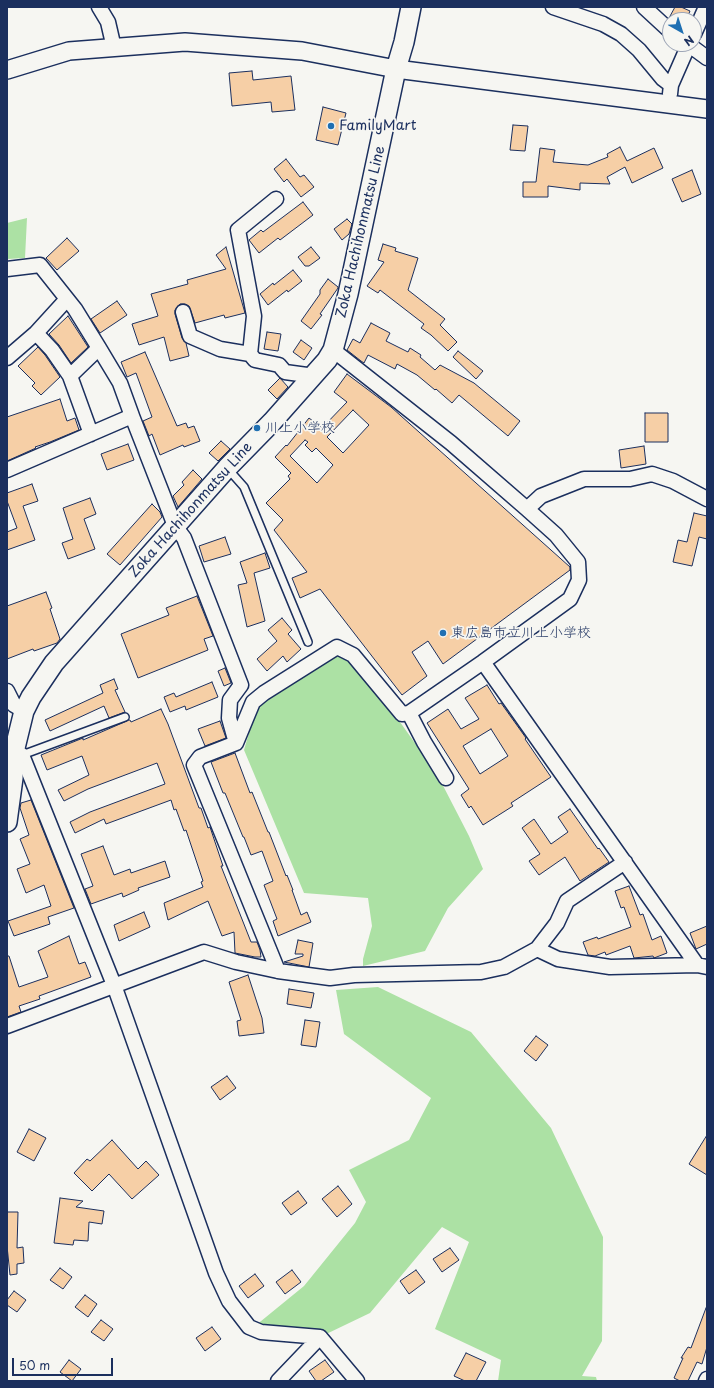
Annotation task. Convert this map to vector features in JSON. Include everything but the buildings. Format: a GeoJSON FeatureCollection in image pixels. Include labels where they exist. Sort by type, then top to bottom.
{"type":"FeatureCollection","features":[{"type":"Feature","properties":{"kind":"main road","name":"Zoka Hachihonmatsu Line"},"geometry":{"type":"LineString","coordinates":[[7,822],[24,711],[31,697],[54,663],[227,468],[272,422],[327,360],[333,350],[348,294],[396,69],[404,42],[411,7]]}},
{"type":"Feature","properties":{"kind":"street"},"geometry":{"type":"LineString","coordinates":[[99,7],[108,22],[114,48]]}},
{"type":"Feature","properties":{"kind":"street"},"geometry":{"type":"LineString","coordinates":[[553,7],[603,24],[621,34],[638,50],[663,79],[671,85]]}},
{"type":"Feature","properties":{"kind":"street"},"geometry":{"type":"LineString","coordinates":[[644,7],[662,24]]}},
{"type":"Feature","properties":{"kind":"street"},"geometry":{"type":"LineString","coordinates":[[7,70],[69,51],[185,42],[302,51],[396,69],[707,109]]}},
{"type":"Feature","properties":{"kind":"street"},"geometry":{"type":"LineString","coordinates":[[668,104],[671,85],[686,52]]}},
{"type":"Feature","properties":{"kind":"street"},"geometry":{"type":"LineString","coordinates":[[250,354],[254,316],[238,230],[276,199]]}},
{"type":"Feature","properties":{"kind":"street"},"geometry":{"type":"LineString","coordinates":[[7,269],[40,265],[67,299],[120,383],[175,526],[184,538],[241,685],[230,700],[229,718],[236,743]]}},
{"type":"Feature","properties":{"kind":"street"},"geometry":{"type":"LineString","coordinates":[[7,358],[36,333],[67,299]]}},
{"type":"Feature","properties":{"kind":"street"},"geometry":{"type":"LineString","coordinates":[[183,312],[190,336],[220,349],[250,354],[255,360],[279,365],[285,372],[307,375],[311,378]]}},
{"type":"Feature","properties":{"kind":"street"},"geometry":{"type":"LineString","coordinates":[[36,333],[52,350],[70,376],[91,434]]}},
{"type":"Feature","properties":{"kind":"street"},"geometry":{"type":"LineString","coordinates":[[70,376],[99,348]]}},
{"type":"Feature","properties":{"kind":"street"},"geometry":{"type":"LineString","coordinates":[[278,971],[194,765],[200,757],[236,743],[253,702],[264,693],[337,647],[353,655],[402,714],[409,712],[483,662],[570,599],[579,580],[578,562],[556,535],[451,443],[333,350]]}},
{"type":"Feature","properties":{"kind":"street"},"geometry":{"type":"LineString","coordinates":[[7,470],[132,416]]}},
{"type":"Feature","properties":{"kind":"street"},"geometry":{"type":"LineString","coordinates":[[527,508],[541,496],[584,479],[630,479],[652,474],[673,481],[707,499]]}},
{"type":"Feature","properties":{"kind":"street"},"geometry":{"type":"LineString","coordinates":[[483,662],[625,862],[702,966]]}},
{"type":"Feature","properties":{"kind":"street"},"geometry":{"type":"LineString","coordinates":[[7,691],[14,705],[24,711]]}},
{"type":"Feature","properties":{"kind":"street"},"geometry":{"type":"LineString","coordinates":[[409,712],[424,742],[446,778]]}},
{"type":"Feature","properties":{"kind":"street"},"geometry":{"type":"LineString","coordinates":[[18,753],[114,985],[216,1273],[229,1301],[249,1327],[261,1332],[320,1337],[357,1381]]}},
{"type":"Feature","properties":{"kind":"street"},"geometry":{"type":"LineString","coordinates":[[7,1026],[204,952],[236,962],[278,971],[330,978],[354,975],[481,972],[504,967],[536,949],[557,923],[567,901],[625,862]]}},
{"type":"Feature","properties":{"kind":"street"},"geometry":{"type":"LineString","coordinates":[[536,949],[558,959],[610,967],[702,966]]}},
{"type":"Feature","properties":{"kind":"street"},"geometry":{"type":"LineString","coordinates":[[278,1381],[320,1337]]}},
{"type":"Feature","properties":{"kind":"lane"},"geometry":{"type":"LineString","coordinates":[[227,468],[244,487],[308,642]]}},
{"type":"Feature","properties":{"kind":"lane"},"geometry":{"type":"LineString","coordinates":[[18,753],[125,717]]}},
{"type":"Feature","properties":{"kind":"green space"},"geometry":{"type":"Polygon","coordinates":[[[27,218],[25,258],[7,259],[7,223],[27,218]]]}},
{"type":"Feature","properties":{"kind":"green space"},"geometry":{"type":"Polygon","coordinates":[[[348,652],[437,774],[469,836],[483,869],[448,908],[425,951],[363,966],[363,959],[372,926],[368,898],[304,893],[244,750],[258,702],[293,675],[348,652]]]}},
{"type":"Feature","properties":{"kind":"green space"},"geometry":{"type":"Polygon","coordinates":[[[378,987],[471,1032],[551,1128],[603,1237],[602,1341],[582,1376],[596,1377],[597,1381],[498,1381],[501,1360],[435,1329],[469,1242],[442,1227],[370,1313],[320,1337],[255,1326],[304,1286],[355,1223],[366,1202],[349,1170],[409,1140],[431,1098],[344,1034],[336,990],[378,987]]]}},
{"type":"Feature","properties":{"kind":"place","name":"FamilyMart"},"geometry":{"type":"Point","coordinates":[331,126]}},
{"type":"Feature","properties":{"kind":"place","name":"川上小学校"},"geometry":{"type":"Point","coordinates":[257,428]}},
{"type":"Feature","properties":{"kind":"place","name":"東広島市立川上小学校"},"geometry":{"type":"Point","coordinates":[443,633]}}]}
